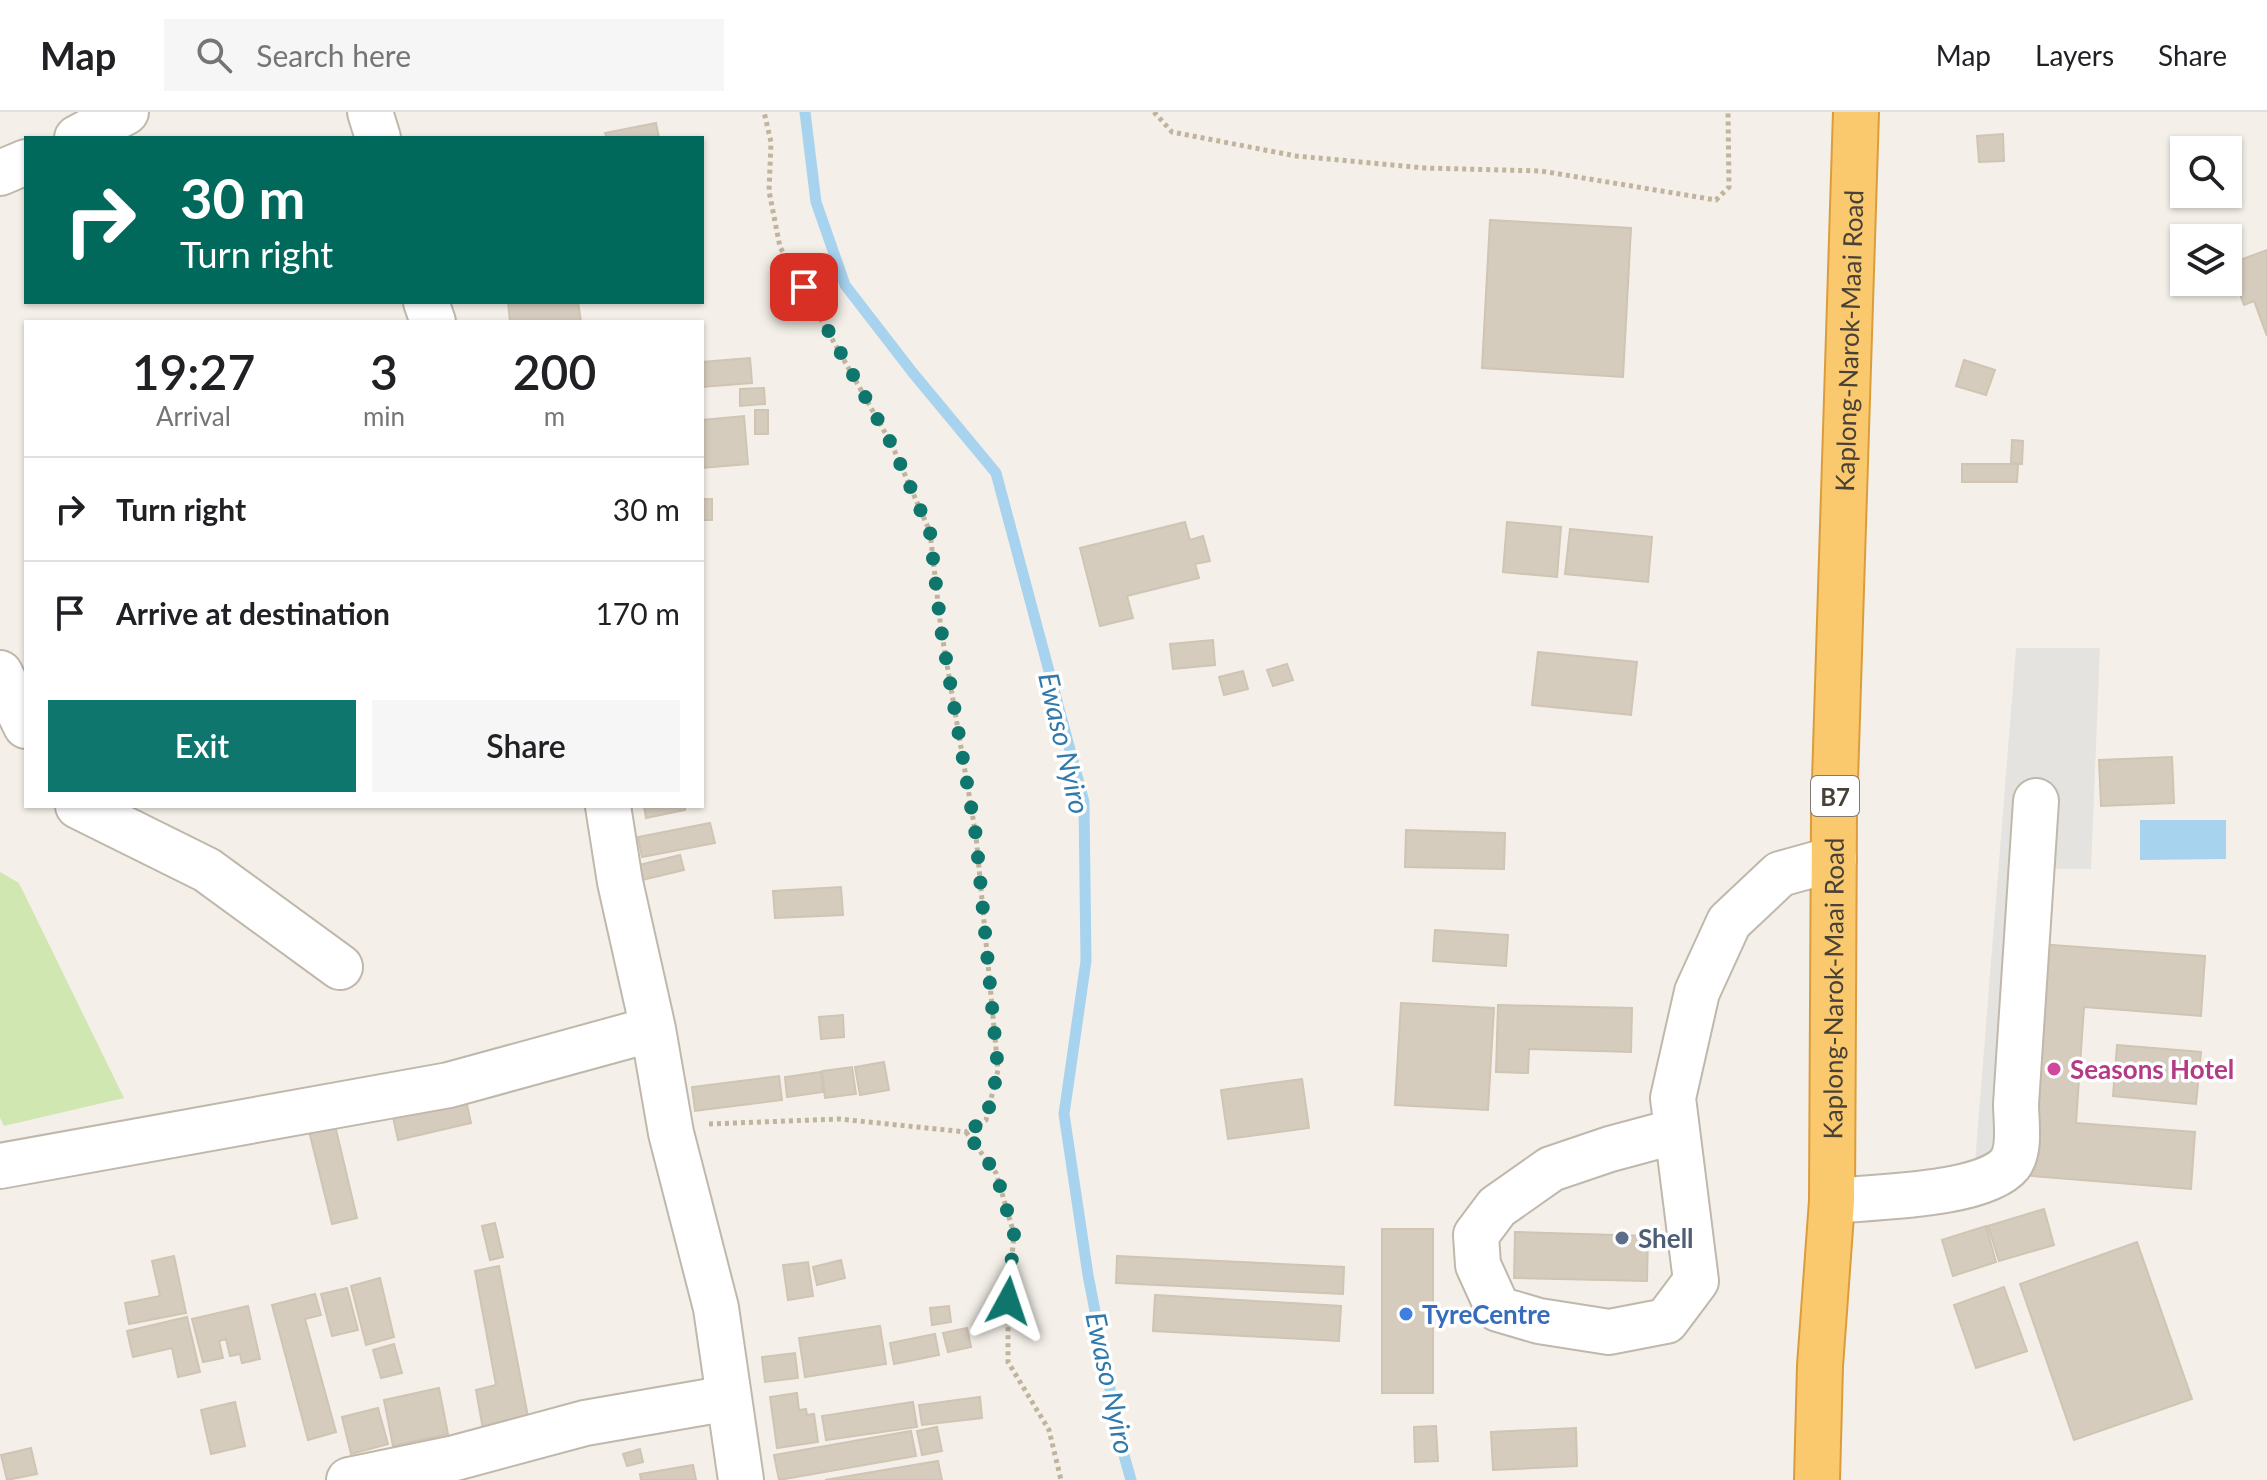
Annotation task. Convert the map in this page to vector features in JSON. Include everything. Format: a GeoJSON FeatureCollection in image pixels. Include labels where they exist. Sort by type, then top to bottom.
{"type":"FeatureCollection","features":[{"type":"Feature","properties":{"kind":"highway","name":"Kaplong-Narok-Maai Road"},"geometry":{"type":"LineString","coordinates":[[1817,1480],[1820,1366],[1832,1201],[1834,859],[1856,112]]}},
{"type":"Feature","properties":{"kind":"street"},"geometry":{"type":"LineString","coordinates":[[81,136],[126,112]]}},
{"type":"Feature","properties":{"kind":"street"},"geometry":{"type":"LineString","coordinates":[[370,112],[377,136]]}},
{"type":"Feature","properties":{"kind":"street"},"geometry":{"type":"LineString","coordinates":[[0,173],[24,163]]}},
{"type":"Feature","properties":{"kind":"street"},"geometry":{"type":"LineString","coordinates":[[0,673],[24,722]]}},
{"type":"Feature","properties":{"kind":"street"},"geometry":{"type":"LineString","coordinates":[[1832,1201],[1962,1187],[1991,1177],[2009,1165],[2016,1151],[2016,1104],[2036,801]]}},
{"type":"Feature","properties":{"kind":"street"},"geometry":{"type":"LineString","coordinates":[[82,808],[207,870],[340,967]]}},
{"type":"Feature","properties":{"kind":"street"},"geometry":{"type":"LineString","coordinates":[[608,808],[671,1133],[716,1308],[741,1480]]}},
{"type":"Feature","properties":{"kind":"street"},"geometry":{"type":"LineString","coordinates":[[1677,1131],[1551,1169],[1497,1207],[1476,1235],[1478,1265],[1498,1309],[1539,1321],[1609,1332],[1666,1321],[1696,1281],[1673,1098],[1697,992],[1729,922],[1780,874],[1834,859]]}},
{"type":"Feature","properties":{"kind":"street"},"geometry":{"type":"LineString","coordinates":[[0,1166],[449,1085],[653,1029]]}},
{"type":"Feature","properties":{"kind":"street"},"geometry":{"type":"LineString","coordinates":[[349,1480],[455,1458],[585,1423],[729,1398]]}},
{"type":"Feature","properties":{"kind":"path"},"geometry":{"type":"LineString","coordinates":[[671,1133],[703,1124],[839,1119],[966,1132],[986,1120],[998,1070],[976,836],[941,629],[930,532],[892,445],[780,247],[769,191],[771,142],[764,112]]}},
{"type":"Feature","properties":{"kind":"path"},"geometry":{"type":"LineString","coordinates":[[1154,112],[1172,132],[1296,156],[1425,168],[1541,171],[1647,191],[1716,200],[1729,187],[1728,112]]}},
{"type":"Feature","properties":{"kind":"path"},"geometry":{"type":"LineString","coordinates":[[966,1132],[996,1173],[1014,1234],[1008,1301],[1008,1362],[1049,1430],[1061,1480]]}},
{"type":"Feature","properties":{"kind":"green space"},"geometry":{"type":"Polygon","coordinates":[[[0,872],[19,883],[124,1098],[4,1126],[0,1118],[0,872]]]}},
{"type":"Feature","properties":{"kind":"shaded area"},"geometry":{"type":"Polygon","coordinates":[[[2016,648],[2100,648],[2091,869],[2048,869],[2037,1145],[1974,1175],[2016,648]]]}},
{"type":"Feature","properties":{"kind":"water"},"geometry":{"type":"Polygon","coordinates":[[[2140,820],[2226,820],[2226,859],[2140,860],[2140,820]]]}},
{"type":"Feature","properties":{"kind":"building"},"geometry":{"type":"Polygon","coordinates":[[[656,123],[659,136],[606,136],[605,133],[656,123]]]}},
{"type":"Feature","properties":{"kind":"building"},"geometry":{"type":"Polygon","coordinates":[[[2003,134],[2004,161],[1979,162],[1977,136],[2003,134]]]}},
{"type":"Feature","properties":{"kind":"building"},"geometry":{"type":"Polygon","coordinates":[[[1490,220],[1631,228],[1623,377],[1482,368],[1490,220]]]}},
{"type":"Feature","properties":{"kind":"building"},"geometry":{"type":"Polygon","coordinates":[[[2267,250],[2267,336],[2254,301],[2244,305],[2241,296],[2242,259],[2267,250]]]}},
{"type":"Feature","properties":{"kind":"building"},"geometry":{"type":"Polygon","coordinates":[[[508,304],[578,304],[581,320],[510,320],[508,304]]]}},
{"type":"Feature","properties":{"kind":"building"},"geometry":{"type":"Polygon","coordinates":[[[750,358],[752,383],[704,387],[704,362],[750,358]]]}},
{"type":"Feature","properties":{"kind":"building"},"geometry":{"type":"Polygon","coordinates":[[[1964,360],[1995,370],[1986,395],[1956,386],[1964,360]]]}},
{"type":"Feature","properties":{"kind":"building"},"geometry":{"type":"Polygon","coordinates":[[[764,388],[765,404],[740,406],[740,389],[764,388]]]}},
{"type":"Feature","properties":{"kind":"building"},"geometry":{"type":"Polygon","coordinates":[[[755,410],[768,410],[768,434],[755,434],[755,410]]]}},
{"type":"Feature","properties":{"kind":"building"},"geometry":{"type":"Polygon","coordinates":[[[744,416],[748,464],[704,468],[704,420],[744,416]]]}},
{"type":"Feature","properties":{"kind":"building"},"geometry":{"type":"Polygon","coordinates":[[[2012,440],[2023,441],[2022,464],[2011,463],[2012,440]]]}},
{"type":"Feature","properties":{"kind":"building"},"geometry":{"type":"Polygon","coordinates":[[[1962,464],[2018,464],[2017,482],[1962,482],[1962,464]]]}},
{"type":"Feature","properties":{"kind":"building"},"geometry":{"type":"Polygon","coordinates":[[[704,499],[712,499],[712,520],[704,520],[704,499]]]}},
{"type":"Feature","properties":{"kind":"building"},"geometry":{"type":"Polygon","coordinates":[[[1185,522],[1190,540],[1203,536],[1210,561],[1195,564],[1199,578],[1127,596],[1133,618],[1100,626],[1080,548],[1185,522]]]}},
{"type":"Feature","properties":{"kind":"building"},"geometry":{"type":"Polygon","coordinates":[[[1507,522],[1561,527],[1557,577],[1503,572],[1507,522]]]}},
{"type":"Feature","properties":{"kind":"building"},"geometry":{"type":"Polygon","coordinates":[[[1570,529],[1652,537],[1648,582],[1565,574],[1570,529]]]}},
{"type":"Feature","properties":{"kind":"building"},"geometry":{"type":"Polygon","coordinates":[[[1213,640],[1215,665],[1173,669],[1170,644],[1213,640]]]}},
{"type":"Feature","properties":{"kind":"building"},"geometry":{"type":"Polygon","coordinates":[[[1538,652],[1637,662],[1631,715],[1532,705],[1538,652]]]}},
{"type":"Feature","properties":{"kind":"building"},"geometry":{"type":"Polygon","coordinates":[[[1287,664],[1293,680],[1273,686],[1267,670],[1287,664]]]}},
{"type":"Feature","properties":{"kind":"building"},"geometry":{"type":"Polygon","coordinates":[[[1243,671],[1248,689],[1224,695],[1219,677],[1243,671]]]}},
{"type":"Feature","properties":{"kind":"building"},"geometry":{"type":"Polygon","coordinates":[[[2172,757],[2174,803],[2101,806],[2099,760],[2172,757]]]}},
{"type":"Feature","properties":{"kind":"building"},"geometry":{"type":"Polygon","coordinates":[[[644,808],[685,808],[685,810],[646,818],[644,808]]]}},
{"type":"Feature","properties":{"kind":"building"},"geometry":{"type":"Polygon","coordinates":[[[710,823],[715,843],[642,857],[638,837],[710,823]]]}},
{"type":"Feature","properties":{"kind":"building"},"geometry":{"type":"Polygon","coordinates":[[[1406,830],[1505,833],[1504,869],[1405,867],[1406,830]]]}},
{"type":"Feature","properties":{"kind":"building"},"geometry":{"type":"Polygon","coordinates":[[[680,855],[684,870],[642,880],[639,865],[680,855]]]}},
{"type":"Feature","properties":{"kind":"building"},"geometry":{"type":"Polygon","coordinates":[[[841,887],[843,915],[775,918],[773,891],[841,887]]]}},
{"type":"Feature","properties":{"kind":"building"},"geometry":{"type":"Polygon","coordinates":[[[1435,930],[1508,935],[1506,966],[1433,961],[1435,930]]]}},
{"type":"Feature","properties":{"kind":"building","name":"Seasons Hotel"},"geometry":{"type":"Polygon","coordinates":[[[2038,944],[2205,956],[2201,1016],[2084,1007],[2076,1123],[2195,1132],[2191,1189],[2021,1175],[2038,944]]]}},
{"type":"Feature","properties":{"kind":"building"},"geometry":{"type":"Polygon","coordinates":[[[1401,1003],[1494,1008],[1488,1110],[1395,1105],[1401,1003]]]}},
{"type":"Feature","properties":{"kind":"building"},"geometry":{"type":"Polygon","coordinates":[[[1498,1005],[1632,1008],[1631,1052],[1529,1049],[1528,1073],[1496,1072],[1498,1005]]]}},
{"type":"Feature","properties":{"kind":"building"},"geometry":{"type":"Polygon","coordinates":[[[843,1015],[844,1037],[821,1039],[819,1017],[843,1015]]]}},
{"type":"Feature","properties":{"kind":"building"},"geometry":{"type":"Polygon","coordinates":[[[2117,1045],[2201,1052],[2196,1104],[2113,1096],[2117,1045]]]}},
{"type":"Feature","properties":{"kind":"building"},"geometry":{"type":"Polygon","coordinates":[[[884,1062],[889,1090],[860,1095],[855,1067],[884,1062]]]}},
{"type":"Feature","properties":{"kind":"building"},"geometry":{"type":"Polygon","coordinates":[[[852,1067],[856,1094],[825,1098],[822,1071],[852,1067]]]}},
{"type":"Feature","properties":{"kind":"building"},"geometry":{"type":"Polygon","coordinates":[[[821,1072],[823,1092],[787,1097],[785,1077],[821,1072]]]}},
{"type":"Feature","properties":{"kind":"building"},"geometry":{"type":"Polygon","coordinates":[[[779,1076],[782,1100],[695,1111],[692,1087],[779,1076]]]}},
{"type":"Feature","properties":{"kind":"building"},"geometry":{"type":"Polygon","coordinates":[[[1302,1079],[1309,1128],[1228,1139],[1221,1090],[1302,1079]]]}},
{"type":"Feature","properties":{"kind":"building"},"geometry":{"type":"Polygon","coordinates":[[[466,1100],[471,1123],[398,1140],[393,1117],[466,1100]]]}},
{"type":"Feature","properties":{"kind":"building"},"geometry":{"type":"Polygon","coordinates":[[[334,1121],[357,1218],[332,1224],[308,1127],[334,1121]]]}},
{"type":"Feature","properties":{"kind":"building"},"geometry":{"type":"Polygon","coordinates":[[[2044,1209],[2054,1245],[1999,1261],[1988,1226],[2044,1209]]]}},
{"type":"Feature","properties":{"kind":"building"},"geometry":{"type":"Polygon","coordinates":[[[495,1223],[503,1257],[490,1260],[482,1226],[495,1223]]]}},
{"type":"Feature","properties":{"kind":"building"},"geometry":{"type":"Polygon","coordinates":[[[1986,1226],[1996,1262],[1953,1276],[1942,1240],[1986,1226]]]}},
{"type":"Feature","properties":{"kind":"building"},"geometry":{"type":"Polygon","coordinates":[[[1382,1229],[1433,1229],[1433,1393],[1382,1393],[1382,1229]]]}},
{"type":"Feature","properties":{"kind":"building"},"geometry":{"type":"Polygon","coordinates":[[[1515,1232],[1648,1236],[1647,1281],[1514,1278],[1515,1232]]]}},
{"type":"Feature","properties":{"kind":"building"},"geometry":{"type":"Polygon","coordinates":[[[2137,1242],[2192,1399],[2074,1440],[2020,1284],[2137,1242]]]}},
{"type":"Feature","properties":{"kind":"building"},"geometry":{"type":"Polygon","coordinates":[[[174,1256],[186,1313],[129,1324],[125,1303],[160,1296],[152,1261],[174,1256]]]}},
{"type":"Feature","properties":{"kind":"building"},"geometry":{"type":"Polygon","coordinates":[[[1117,1256],[1344,1267],[1343,1294],[1116,1283],[1117,1256]]]}},
{"type":"Feature","properties":{"kind":"building"},"geometry":{"type":"Polygon","coordinates":[[[841,1260],[845,1278],[817,1285],[813,1267],[841,1260]]]}},
{"type":"Feature","properties":{"kind":"building"},"geometry":{"type":"Polygon","coordinates":[[[808,1262],[813,1296],[788,1300],[783,1265],[808,1262]]]}},
{"type":"Feature","properties":{"kind":"building"},"geometry":{"type":"Polygon","coordinates":[[[499,1266],[530,1427],[484,1435],[476,1390],[496,1385],[475,1271],[499,1266]]]}},
{"type":"Feature","properties":{"kind":"building"},"geometry":{"type":"Polygon","coordinates":[[[380,1278],[394,1337],[366,1345],[351,1286],[380,1278]]]}},
{"type":"Feature","properties":{"kind":"building"},"geometry":{"type":"Polygon","coordinates":[[[2004,1287],[2027,1351],[1976,1368],[1954,1305],[2004,1287]]]}},
{"type":"Feature","properties":{"kind":"building"},"geometry":{"type":"Polygon","coordinates":[[[347,1288],[358,1330],[332,1336],[321,1294],[347,1288]]]}},
{"type":"Feature","properties":{"kind":"building"},"geometry":{"type":"Polygon","coordinates":[[[315,1294],[321,1315],[305,1319],[336,1432],[308,1440],[272,1305],[315,1294]]]}},
{"type":"Feature","properties":{"kind":"building"},"geometry":{"type":"Polygon","coordinates":[[[1155,1295],[1341,1306],[1339,1341],[1153,1331],[1155,1295]]]}},
{"type":"Feature","properties":{"kind":"building"},"geometry":{"type":"Polygon","coordinates":[[[248,1306],[260,1359],[242,1363],[240,1354],[230,1356],[226,1339],[219,1341],[223,1358],[203,1362],[192,1319],[248,1306]]]}},
{"type":"Feature","properties":{"kind":"building"},"geometry":{"type":"Polygon","coordinates":[[[949,1306],[951,1322],[932,1325],[930,1308],[949,1306]]]}},
{"type":"Feature","properties":{"kind":"building"},"geometry":{"type":"Polygon","coordinates":[[[187,1317],[200,1372],[178,1377],[172,1348],[133,1357],[127,1331],[187,1317]]]}},
{"type":"Feature","properties":{"kind":"building"},"geometry":{"type":"Polygon","coordinates":[[[880,1326],[886,1364],[805,1377],[799,1338],[880,1326]]]}},
{"type":"Feature","properties":{"kind":"building"},"geometry":{"type":"Polygon","coordinates":[[[967,1328],[971,1347],[948,1352],[943,1333],[967,1328]]]}},
{"type":"Feature","properties":{"kind":"building"},"geometry":{"type":"Polygon","coordinates":[[[935,1334],[939,1355],[894,1364],[890,1343],[935,1334]]]}},
{"type":"Feature","properties":{"kind":"building"},"geometry":{"type":"Polygon","coordinates":[[[394,1344],[402,1373],[381,1378],[373,1350],[394,1344]]]}},
{"type":"Feature","properties":{"kind":"building"},"geometry":{"type":"Polygon","coordinates":[[[795,1353],[798,1378],[765,1382],[762,1357],[795,1353]]]}},
{"type":"Feature","properties":{"kind":"building"},"geometry":{"type":"Polygon","coordinates":[[[439,1388],[448,1434],[393,1446],[384,1400],[439,1388]]]}},
{"type":"Feature","properties":{"kind":"building"},"geometry":{"type":"Polygon","coordinates":[[[797,1393],[799,1410],[806,1409],[807,1415],[814,1414],[818,1442],[777,1448],[770,1397],[797,1393]]]}},
{"type":"Feature","properties":{"kind":"building"},"geometry":{"type":"Polygon","coordinates":[[[980,1397],[982,1418],[922,1425],[919,1405],[980,1397]]]}},
{"type":"Feature","properties":{"kind":"building"},"geometry":{"type":"Polygon","coordinates":[[[235,1402],[245,1446],[211,1454],[201,1410],[235,1402]]]}},
{"type":"Feature","properties":{"kind":"building"},"geometry":{"type":"Polygon","coordinates":[[[913,1402],[917,1427],[826,1440],[822,1416],[913,1402]]]}},
{"type":"Feature","properties":{"kind":"building"},"geometry":{"type":"Polygon","coordinates":[[[378,1408],[388,1444],[351,1454],[342,1417],[378,1408]]]}},
{"type":"Feature","properties":{"kind":"building"},"geometry":{"type":"Polygon","coordinates":[[[1436,1426],[1438,1461],[1415,1462],[1414,1427],[1436,1426]]]}},
{"type":"Feature","properties":{"kind":"building"},"geometry":{"type":"Polygon","coordinates":[[[937,1427],[942,1451],[922,1455],[917,1431],[937,1427]]]}},
{"type":"Feature","properties":{"kind":"building"},"geometry":{"type":"Polygon","coordinates":[[[1576,1428],[1577,1466],[1493,1470],[1491,1432],[1576,1428]]]}},
{"type":"Feature","properties":{"kind":"building"},"geometry":{"type":"Polygon","coordinates":[[[911,1431],[916,1456],[779,1480],[774,1455],[911,1431]]]}},
{"type":"Feature","properties":{"kind":"building"},"geometry":{"type":"Polygon","coordinates":[[[31,1448],[37,1474],[7,1480],[1,1455],[31,1448]]]}},
{"type":"Feature","properties":{"kind":"building"},"geometry":{"type":"Polygon","coordinates":[[[640,1449],[643,1462],[627,1466],[623,1454],[640,1449]]]}},
{"type":"Feature","properties":{"kind":"building"},"geometry":{"type":"Polygon","coordinates":[[[938,1461],[942,1480],[825,1480],[938,1461]]]}},
{"type":"Feature","properties":{"kind":"building"},"geometry":{"type":"Polygon","coordinates":[[[693,1465],[696,1480],[641,1480],[640,1474],[693,1465]]]}},
{"type":"Feature","properties":{"kind":"waterway","name":"Ewaso Nyiro"},"geometry":{"type":"LineString","coordinates":[[805,112],[816,202],[845,285],[996,473],[1084,802],[1086,961],[1064,1114],[1088,1275],[1120,1441],[1131,1480]]}},
{"type":"Feature","properties":{"kind":"place","name":"Seasons Hotel"},"geometry":{"type":"Point","coordinates":[2054,1069]}},
{"type":"Feature","properties":{"kind":"place","name":"Shell"},"geometry":{"type":"Point","coordinates":[1622,1238]}},
{"type":"Feature","properties":{"kind":"place","name":"TyreCentre"},"geometry":{"type":"Point","coordinates":[1406,1314]}},
{"type":"Feature","properties":{"kind":"route"},"geometry":{"type":"LineString","coordinates":[[804,287],[892,445],[930,532],[941,629],[976,836],[998,1070],[986,1120],[966,1132],[996,1173],[1014,1234],[1008,1301]]}}]}
